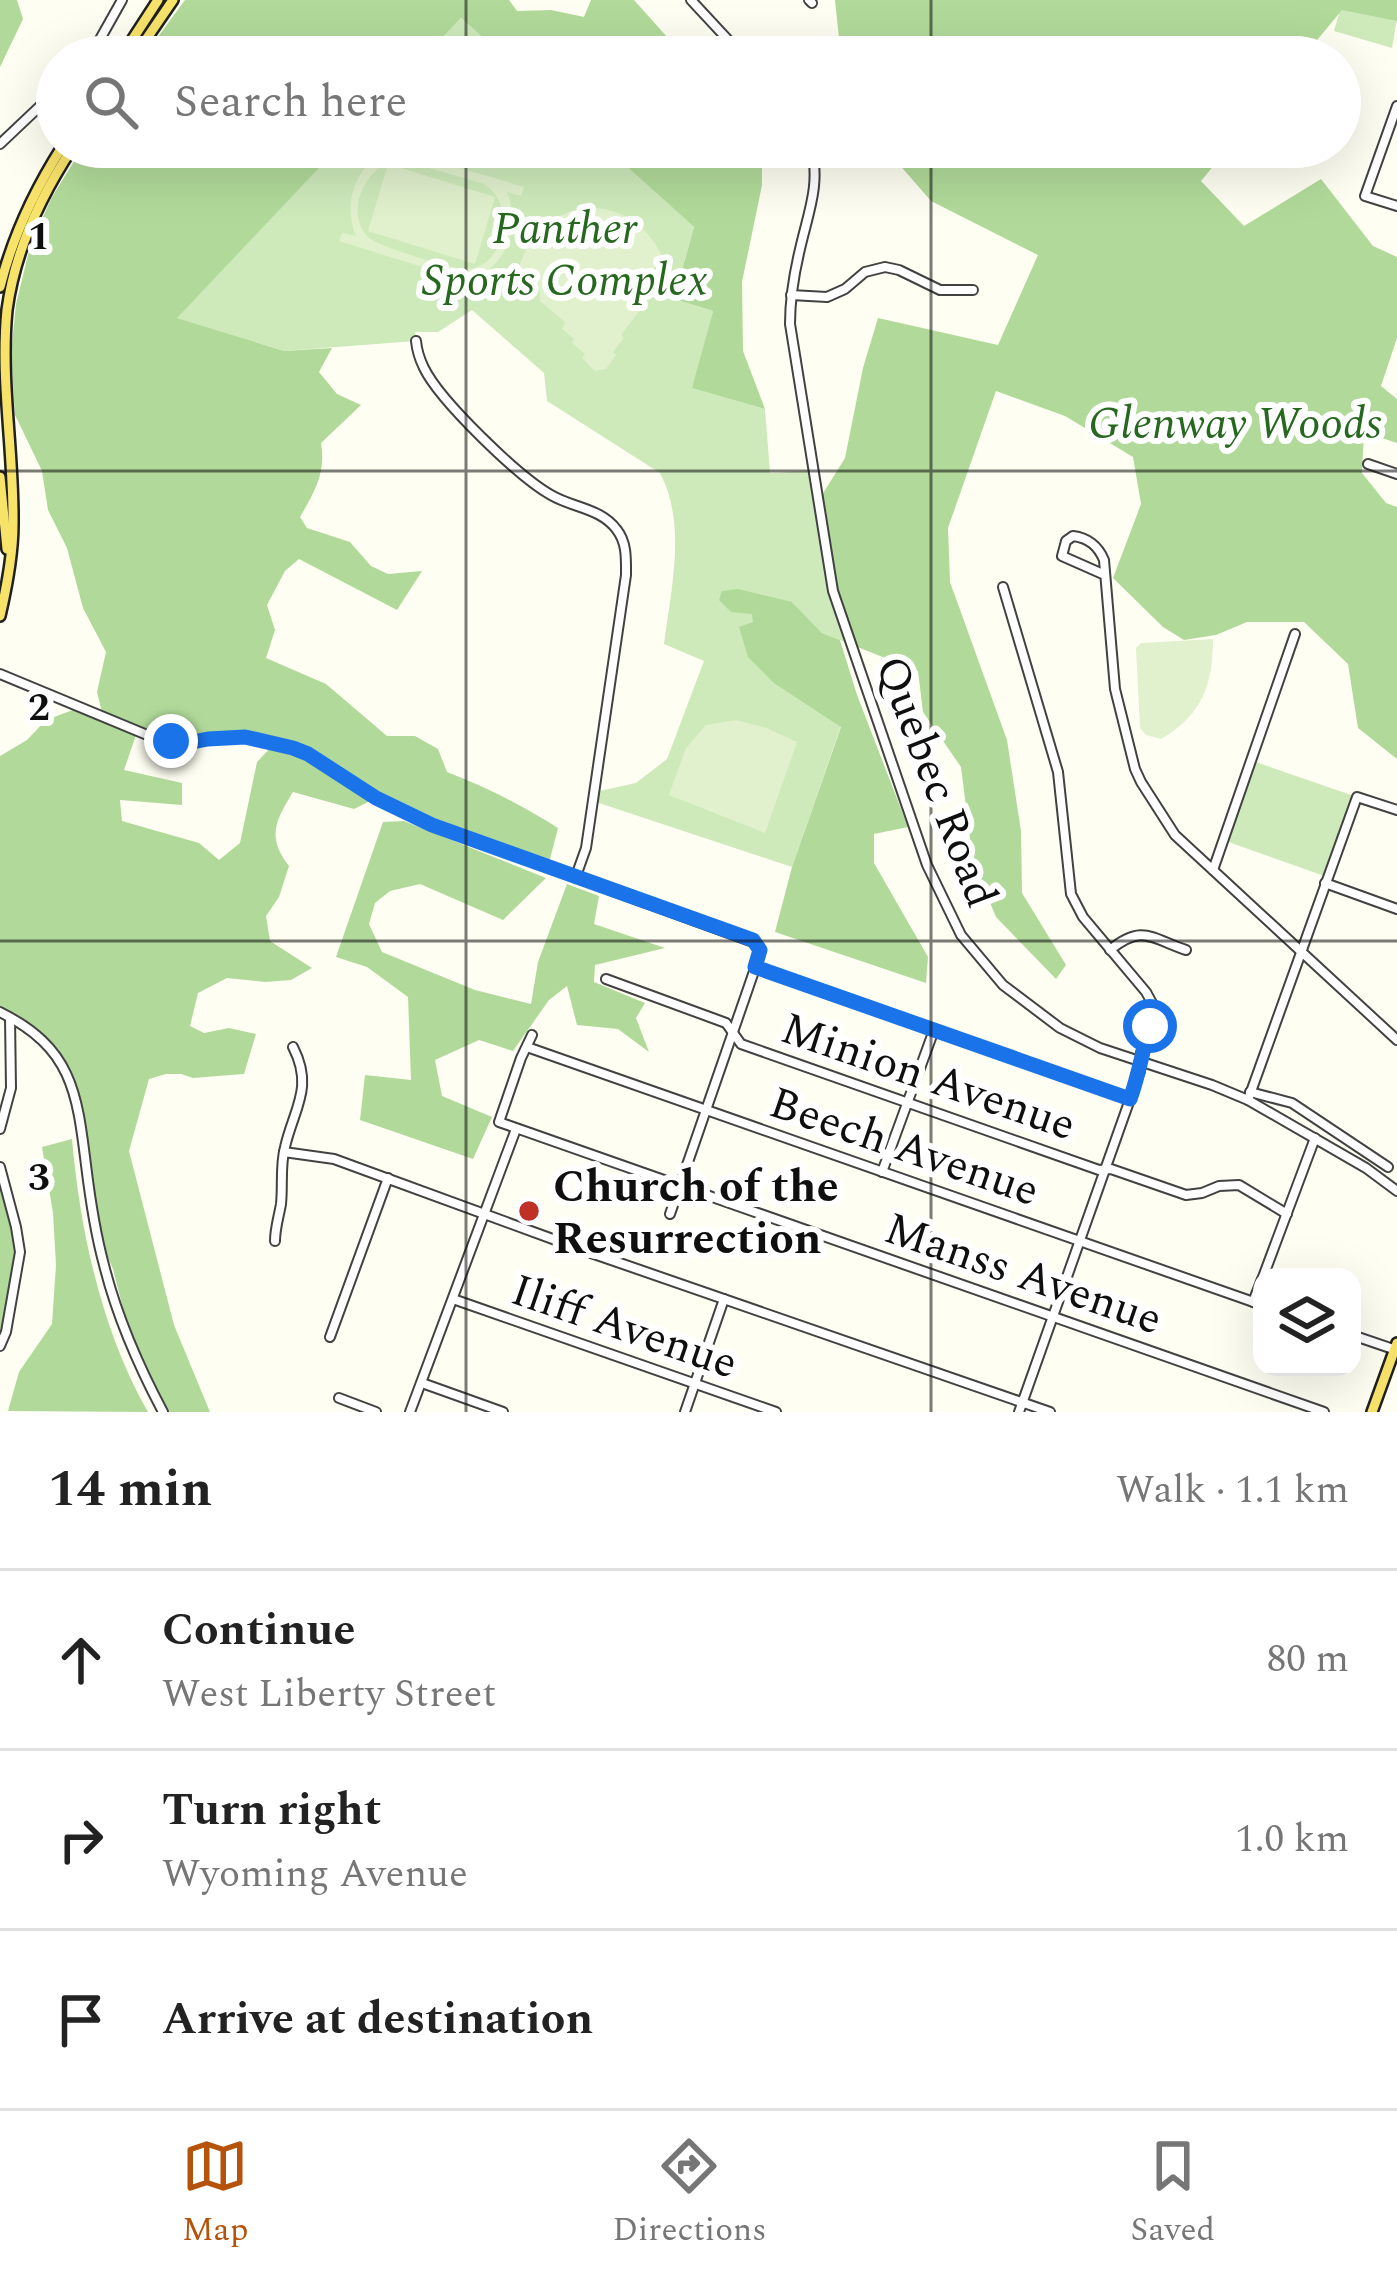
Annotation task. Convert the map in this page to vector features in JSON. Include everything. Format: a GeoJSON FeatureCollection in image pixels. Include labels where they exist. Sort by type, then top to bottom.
{"type":"FeatureCollection","features":[{"type":"Feature","properties":{"kind":"main road"},"geometry":{"type":"LineString","coordinates":[[135,36],[158,0]]}},
{"type":"Feature","properties":{"kind":"main road"},"geometry":{"type":"LineString","coordinates":[[148,36],[173,0]]}},
{"type":"Feature","properties":{"kind":"main road"},"geometry":{"type":"LineString","coordinates":[[0,287],[17,228],[49,168]]}},
{"type":"Feature","properties":{"kind":"main road"},"geometry":{"type":"LineString","coordinates":[[0,616],[13,511],[2,392],[7,310],[36,209],[60,168]]}},
{"type":"Feature","properties":{"kind":"main road"},"geometry":{"type":"LineString","coordinates":[[0,477],[9,561]]}},
{"type":"Feature","properties":{"kind":"main road"},"geometry":{"type":"LineString","coordinates":[[1372,1412],[1396,1348]]}},
{"type":"Feature","properties":{"kind":"street"},"geometry":{"type":"LineString","coordinates":[[102,36],[122,0]]}},
{"type":"Feature","properties":{"kind":"street"},"geometry":{"type":"LineString","coordinates":[[695,2],[725,36]]}},
{"type":"Feature","properties":{"kind":"street"},"geometry":{"type":"LineString","coordinates":[[1397,106],[1365,196],[1397,206]]}},
{"type":"Feature","properties":{"kind":"street"},"geometry":{"type":"LineString","coordinates":[[0,144],[36,111]]}},
{"type":"Feature","properties":{"kind":"street","name":"Quebec Road"},"geometry":{"type":"LineString","coordinates":[[815,168],[815,196],[791,295],[792,344],[833,592],[937,889],[961,934],[1022,1002],[1080,1039],[1212,1085],[1292,1103],[1388,1167]]}},
{"type":"Feature","properties":{"kind":"street"},"geometry":{"type":"LineString","coordinates":[[791,295],[827,297],[865,272],[885,267],[940,290],[973,290]]}},
{"type":"Feature","properties":{"kind":"street"},"geometry":{"type":"LineString","coordinates":[[416,341],[424,370],[494,448],[546,493],[606,519],[625,547],[626,575],[595,792],[576,876]]}},
{"type":"Feature","properties":{"kind":"street"},"geometry":{"type":"LineString","coordinates":[[1368,464],[1397,474]]}},
{"type":"Feature","properties":{"kind":"street"},"geometry":{"type":"LineString","coordinates":[[1105,574],[1062,556],[1069,538],[1079,537],[1096,546],[1104,560],[1115,689],[1135,769],[1170,827],[1397,1040]]}},
{"type":"Feature","properties":{"kind":"street"},"geometry":{"type":"LineString","coordinates":[[1003,587],[1058,772],[1071,894],[1083,917],[1146,992],[1153,1016],[1140,1071],[1020,1407]]}},
{"type":"Feature","properties":{"kind":"street"},"geometry":{"type":"LineString","coordinates":[[1213,870],[1294,634]]}},
{"type":"Feature","properties":{"kind":"street"},"geometry":{"type":"LineString","coordinates":[[0,674],[152,737],[187,743],[245,737],[293,748],[432,825],[753,940],[760,950],[755,967],[670,1214]]}},
{"type":"Feature","properties":{"kind":"street"},"geometry":{"type":"LineString","coordinates":[[1249,1096],[1357,797],[1397,810]]}},
{"type":"Feature","properties":{"kind":"street"},"geometry":{"type":"LineString","coordinates":[[1325,883],[1397,909]]}},
{"type":"Feature","properties":{"kind":"street"},"geometry":{"type":"LineString","coordinates":[[1110,950],[1138,934],[1186,950]]}},
{"type":"Feature","properties":{"kind":"street"},"geometry":{"type":"LineString","coordinates":[[755,967],[1130,1099]]}},
{"type":"Feature","properties":{"kind":"street","name":"Minion Avenue"},"geometry":{"type":"LineString","coordinates":[[606,979],[726,1024],[741,1044],[907,1102],[1183,1195],[1239,1185],[1287,1214]]}},
{"type":"Feature","properties":{"kind":"street"},"geometry":{"type":"LineString","coordinates":[[0,1129],[10,1088],[5,1014]]}},
{"type":"Feature","properties":{"kind":"street"},"geometry":{"type":"LineString","coordinates":[[5,1014],[48,1046],[76,1093],[104,1266],[134,1352],[163,1412]]}},
{"type":"Feature","properties":{"kind":"street"},"geometry":{"type":"LineString","coordinates":[[882,1172],[934,1030]]}},
{"type":"Feature","properties":{"kind":"street"},"geometry":{"type":"LineString","coordinates":[[527,1047],[532,1035]]}},
{"type":"Feature","properties":{"kind":"street"},"geometry":{"type":"LineString","coordinates":[[274,1241],[284,1152],[304,1084],[293,1047]]}},
{"type":"Feature","properties":{"kind":"street","name":"Beech Avenue"},"geometry":{"type":"LineString","coordinates":[[527,1047],[1253,1301]]}},
{"type":"Feature","properties":{"kind":"street","name":"Manss Avenue"},"geometry":{"type":"LineString","coordinates":[[527,1047],[499,1123],[1324,1412]]}},
{"type":"Feature","properties":{"kind":"street","name":"Quebec Road"},"geometry":{"type":"LineString","coordinates":[[1249,1096],[1397,1191]]}},
{"type":"Feature","properties":{"kind":"street"},"geometry":{"type":"LineString","coordinates":[[410,1412],[516,1129]]}},
{"type":"Feature","properties":{"kind":"street"},"geometry":{"type":"LineString","coordinates":[[1266,1268],[1315,1138]]}},
{"type":"Feature","properties":{"kind":"street"},"geometry":{"type":"LineString","coordinates":[[284,1152],[334,1159],[1020,1407],[1050,1412]]}},
{"type":"Feature","properties":{"kind":"street"},"geometry":{"type":"LineString","coordinates":[[0,1167],[20,1252],[0,1346]]}},
{"type":"Feature","properties":{"kind":"street"},"geometry":{"type":"LineString","coordinates":[[330,1336],[388,1178]]}},
{"type":"Feature","properties":{"kind":"street","name":"Iliff Avenue"},"geometry":{"type":"LineString","coordinates":[[453,1299],[776,1412]]}},
{"type":"Feature","properties":{"kind":"street"},"geometry":{"type":"LineString","coordinates":[[685,1412],[724,1299]]}},
{"type":"Feature","properties":{"kind":"street"},"geometry":{"type":"LineString","coordinates":[[1361,1338],[1396,1348]]}},
{"type":"Feature","properties":{"kind":"street"},"geometry":{"type":"LineString","coordinates":[[422,1383],[503,1412]]}},
{"type":"Feature","properties":{"kind":"street"},"geometry":{"type":"LineString","coordinates":[[339,1398],[376,1412]]}},
{"type":"Feature","properties":{"kind":"green space"},"geometry":{"type":"Polygon","coordinates":[[[0,0],[17,0],[23,19],[0,67],[0,0]]]}},
{"type":"Feature","properties":{"kind":"green space"},"geometry":{"type":"Polygon","coordinates":[[[185,0],[509,0],[517,11],[551,10],[584,17],[591,0],[634,0],[666,36],[481,36],[461,18],[444,36],[158,36],[185,0]]]}},
{"type":"Feature","properties":{"kind":"green space"},"geometry":{"type":"Polygon","coordinates":[[[835,0],[1397,0],[1397,21],[1342,10],[1320,36],[839,36],[835,0]]]}},
{"type":"Feature","properties":{"kind":"green space"},"geometry":{"type":"Polygon","coordinates":[[[1343,0],[1397,19],[1392,48],[1334,31],[1343,0]]]}},
{"type":"Feature","properties":{"kind":"green space"},"geometry":{"type":"Polygon","coordinates":[[[461,18],[481,36],[444,36],[461,18]]]}},
{"type":"Feature","properties":{"kind":"green space"},"geometry":{"type":"Polygon","coordinates":[[[70,168],[319,168],[177,318],[284,351],[332,348],[319,372],[337,394],[361,405],[321,443],[321,473],[300,517],[307,528],[350,542],[371,566],[388,574],[422,571],[397,610],[299,559],[285,571],[267,605],[275,630],[266,658],[326,684],[387,736],[415,736],[438,749],[447,772],[558,828],[550,859],[539,863],[432,825],[376,798],[354,809],[293,792],[287,802],[276,837],[289,866],[279,897],[266,916],[270,941],[312,968],[291,980],[227,978],[198,993],[190,1026],[204,1033],[229,1028],[256,1034],[244,1074],[193,1078],[166,1074],[149,1079],[129,1151],[174,1325],[210,1412],[163,1412],[134,1352],[113,1269],[96,1230],[76,1093],[48,1046],[0,1012],[0,756],[27,740],[46,720],[81,707],[103,716],[97,692],[106,652],[83,608],[67,548],[48,510],[42,471],[15,415],[11,354],[16,304],[31,243],[70,168]],[[137,732],[124,770],[182,783],[182,805],[120,800],[122,821],[199,843],[219,860],[240,843],[257,762],[275,743],[261,739],[171,741],[137,732]]]}},
{"type":"Feature","properties":{"kind":"green space","name":"Panther Sports Complex"},"geometry":{"type":"Polygon","coordinates":[[[319,168],[628,168],[694,227],[674,299],[713,311],[693,388],[765,409],[770,473],[812,471],[850,644],[822,633],[792,602],[752,613],[775,684],[841,726],[792,867],[593,801],[595,792],[636,783],[667,759],[704,661],[664,644],[675,535],[660,473],[547,401],[544,373],[472,310],[438,332],[415,332],[416,341],[284,351],[176,318],[319,168]]]}},
{"type":"Feature","properties":{"kind":"green space"},"geometry":{"type":"Polygon","coordinates":[[[380,168],[368,179],[358,203],[361,228],[369,238],[416,257],[466,269],[480,266],[498,246],[503,219],[500,205],[484,184],[430,168],[460,168],[524,187],[521,196],[507,192],[512,227],[499,259],[482,275],[492,279],[490,288],[339,241],[342,233],[356,236],[352,194],[364,170],[380,168]]]}},
{"type":"Feature","properties":{"kind":"green space"},"geometry":{"type":"Polygon","coordinates":[[[387,168],[401,168],[495,197],[475,264],[368,231],[387,168]]]}},
{"type":"Feature","properties":{"kind":"green space"},"geometry":{"type":"Polygon","coordinates":[[[628,168],[762,168],[742,282],[743,351],[765,409],[692,388],[713,311],[674,299],[694,227],[628,168]]]}},
{"type":"Feature","properties":{"kind":"green space","name":"Glenway Woods"},"geometry":{"type":"Polygon","coordinates":[[[902,168],[1212,168],[1201,181],[1244,226],[1321,179],[1373,246],[1397,257],[1397,338],[1381,386],[1397,399],[1397,443],[1364,432],[1362,473],[1386,503],[1397,507],[1397,759],[1358,728],[1348,664],[1304,622],[1247,622],[1216,635],[1184,640],[1163,627],[1113,578],[1141,504],[1133,457],[1065,416],[996,391],[948,528],[950,582],[1007,740],[1021,831],[1022,893],[1066,965],[1056,979],[996,917],[973,862],[961,767],[923,712],[918,671],[850,644],[833,592],[817,503],[845,458],[878,318],[998,345],[1038,255],[931,201],[902,168]]]}},
{"type":"Feature","properties":{"kind":"green space"},"geometry":{"type":"Polygon","coordinates":[[[582,208],[608,210],[631,219],[663,258],[644,280],[647,291],[641,298],[646,302],[621,335],[624,338],[613,352],[616,355],[606,369],[595,371],[562,329],[565,322],[540,301],[540,291],[518,272],[540,230],[582,208]]]}},
{"type":"Feature","properties":{"kind":"green space"},"geometry":{"type":"Polygon","coordinates":[[[738,589],[792,602],[822,633],[840,640],[908,827],[874,834],[874,863],[928,957],[926,983],[775,932],[792,867],[841,727],[775,684],[748,657],[739,627],[753,622],[752,614],[731,612],[719,600],[722,591],[738,589]]]}},
{"type":"Feature","properties":{"kind":"green space"},"geometry":{"type":"Polygon","coordinates":[[[1213,639],[1211,671],[1195,709],[1161,739],[1146,735],[1140,728],[1136,648],[1141,643],[1213,639]]]}},
{"type":"Feature","properties":{"kind":"green space"},"geometry":{"type":"Polygon","coordinates":[[[736,720],[797,742],[765,833],[669,795],[686,748],[706,725],[736,720]]]}},
{"type":"Feature","properties":{"kind":"green space"},"geometry":{"type":"Polygon","coordinates":[[[1250,760],[1357,797],[1327,877],[1223,840],[1250,760]]]}},
{"type":"Feature","properties":{"kind":"green space"},"geometry":{"type":"Polygon","coordinates":[[[404,821],[546,878],[503,920],[420,884],[390,891],[375,903],[369,924],[382,952],[475,990],[531,1004],[538,962],[567,884],[599,896],[594,924],[665,948],[595,965],[594,982],[645,1003],[636,1018],[649,1052],[618,1029],[577,1025],[567,986],[549,1000],[513,1051],[479,1040],[435,1060],[442,1096],[492,1117],[473,1159],[360,1120],[365,1075],[411,1080],[408,997],[367,967],[336,957],[383,822],[404,821]]]}},
{"type":"Feature","properties":{"kind":"green space"},"geometry":{"type":"Polygon","coordinates":[[[72,1139],[96,1280],[118,1349],[148,1412],[8,1411],[19,1372],[52,1324],[56,1265],[42,1147],[72,1139]]]}},
{"type":"Feature","properties":{"kind":"green space"},"geometry":{"type":"Polygon","coordinates":[[[0,1167],[19,1240],[0,1346],[0,1167]]]}},
{"type":"Feature","properties":{"kind":"place","name":"Church of the Resurrection"},"geometry":{"type":"Point","coordinates":[529,1211]}},
{"type":"Feature","properties":{"kind":"route"},"geometry":{"type":"LineString","coordinates":[[171,741],[245,737],[293,748],[432,825],[753,940],[760,950],[755,967],[1130,1099],[1150,1026]]}}]}
